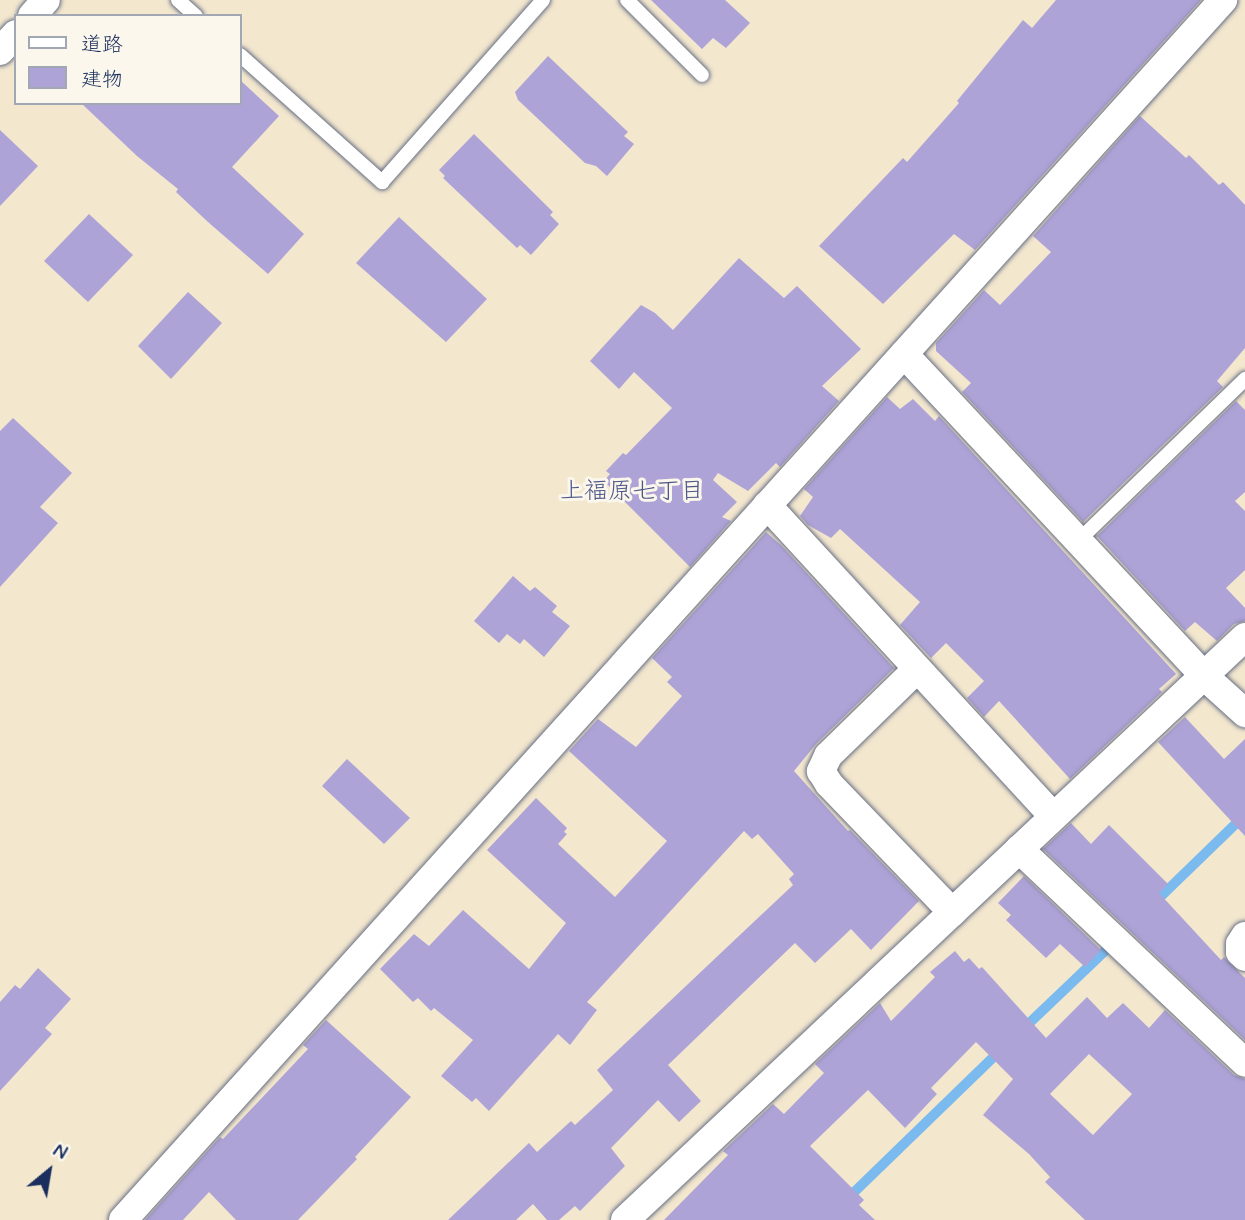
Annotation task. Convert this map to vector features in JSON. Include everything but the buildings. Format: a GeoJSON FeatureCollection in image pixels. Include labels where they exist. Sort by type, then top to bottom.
{"type":"FeatureCollection","features":[{"type":"Feature","properties":{"kind":"street"},"geometry":{"type":"LineString","coordinates":[[34,14],[46,0]]}},
{"type":"Feature","properties":{"kind":"street"},"geometry":{"type":"LineString","coordinates":[[123,1220],[1223,0]]}},
{"type":"Feature","properties":{"kind":"street"},"geometry":{"type":"LineString","coordinates":[[0,51],[14,36]]}},
{"type":"Feature","properties":{"kind":"street"},"geometry":{"type":"LineString","coordinates":[[904,354],[1203,675],[1245,713]]}},
{"type":"Feature","properties":{"kind":"street"},"geometry":{"type":"LineString","coordinates":[[767,505],[1053,816]]}},
{"type":"Feature","properties":{"kind":"street"},"geometry":{"type":"LineString","coordinates":[[625,1220],[1245,636]]}},
{"type":"Feature","properties":{"kind":"street"},"geometry":{"type":"LineString","coordinates":[[917,669],[828,756],[821,771],[829,783],[952,912]]}},
{"type":"Feature","properties":{"kind":"street"},"geometry":{"type":"LineString","coordinates":[[1019,849],[1245,1063]]}},
{"type":"Feature","properties":{"kind":"street"},"geometry":{"type":"LineString","coordinates":[[1245,936],[1240,944],[1240,952],[1245,957]]}},
{"type":"Feature","properties":{"kind":"lane"},"geometry":{"type":"LineString","coordinates":[[178,0],[194,14]]}},
{"type":"Feature","properties":{"kind":"lane"},"geometry":{"type":"LineString","coordinates":[[242,57],[382,181],[543,0]]}},
{"type":"Feature","properties":{"kind":"lane"},"geometry":{"type":"LineString","coordinates":[[627,0],[702,75]]}},
{"type":"Feature","properties":{"kind":"lane"},"geometry":{"type":"LineString","coordinates":[[1078,541],[1245,379]]}},
{"type":"Feature","properties":{"kind":"waterway"},"geometry":{"type":"LineString","coordinates":[[1153,904],[1245,815]]}},
{"type":"Feature","properties":{"kind":"waterway"},"geometry":{"type":"LineString","coordinates":[[1022,1030],[1105,951]]}},
{"type":"Feature","properties":{"kind":"waterway"},"geometry":{"type":"LineString","coordinates":[[846,1200],[1001,1050]]}},
{"type":"Feature","properties":{"kind":"district","name":"上福原七丁目"},"geometry":{"type":"Point","coordinates":[632,492]}}]}
